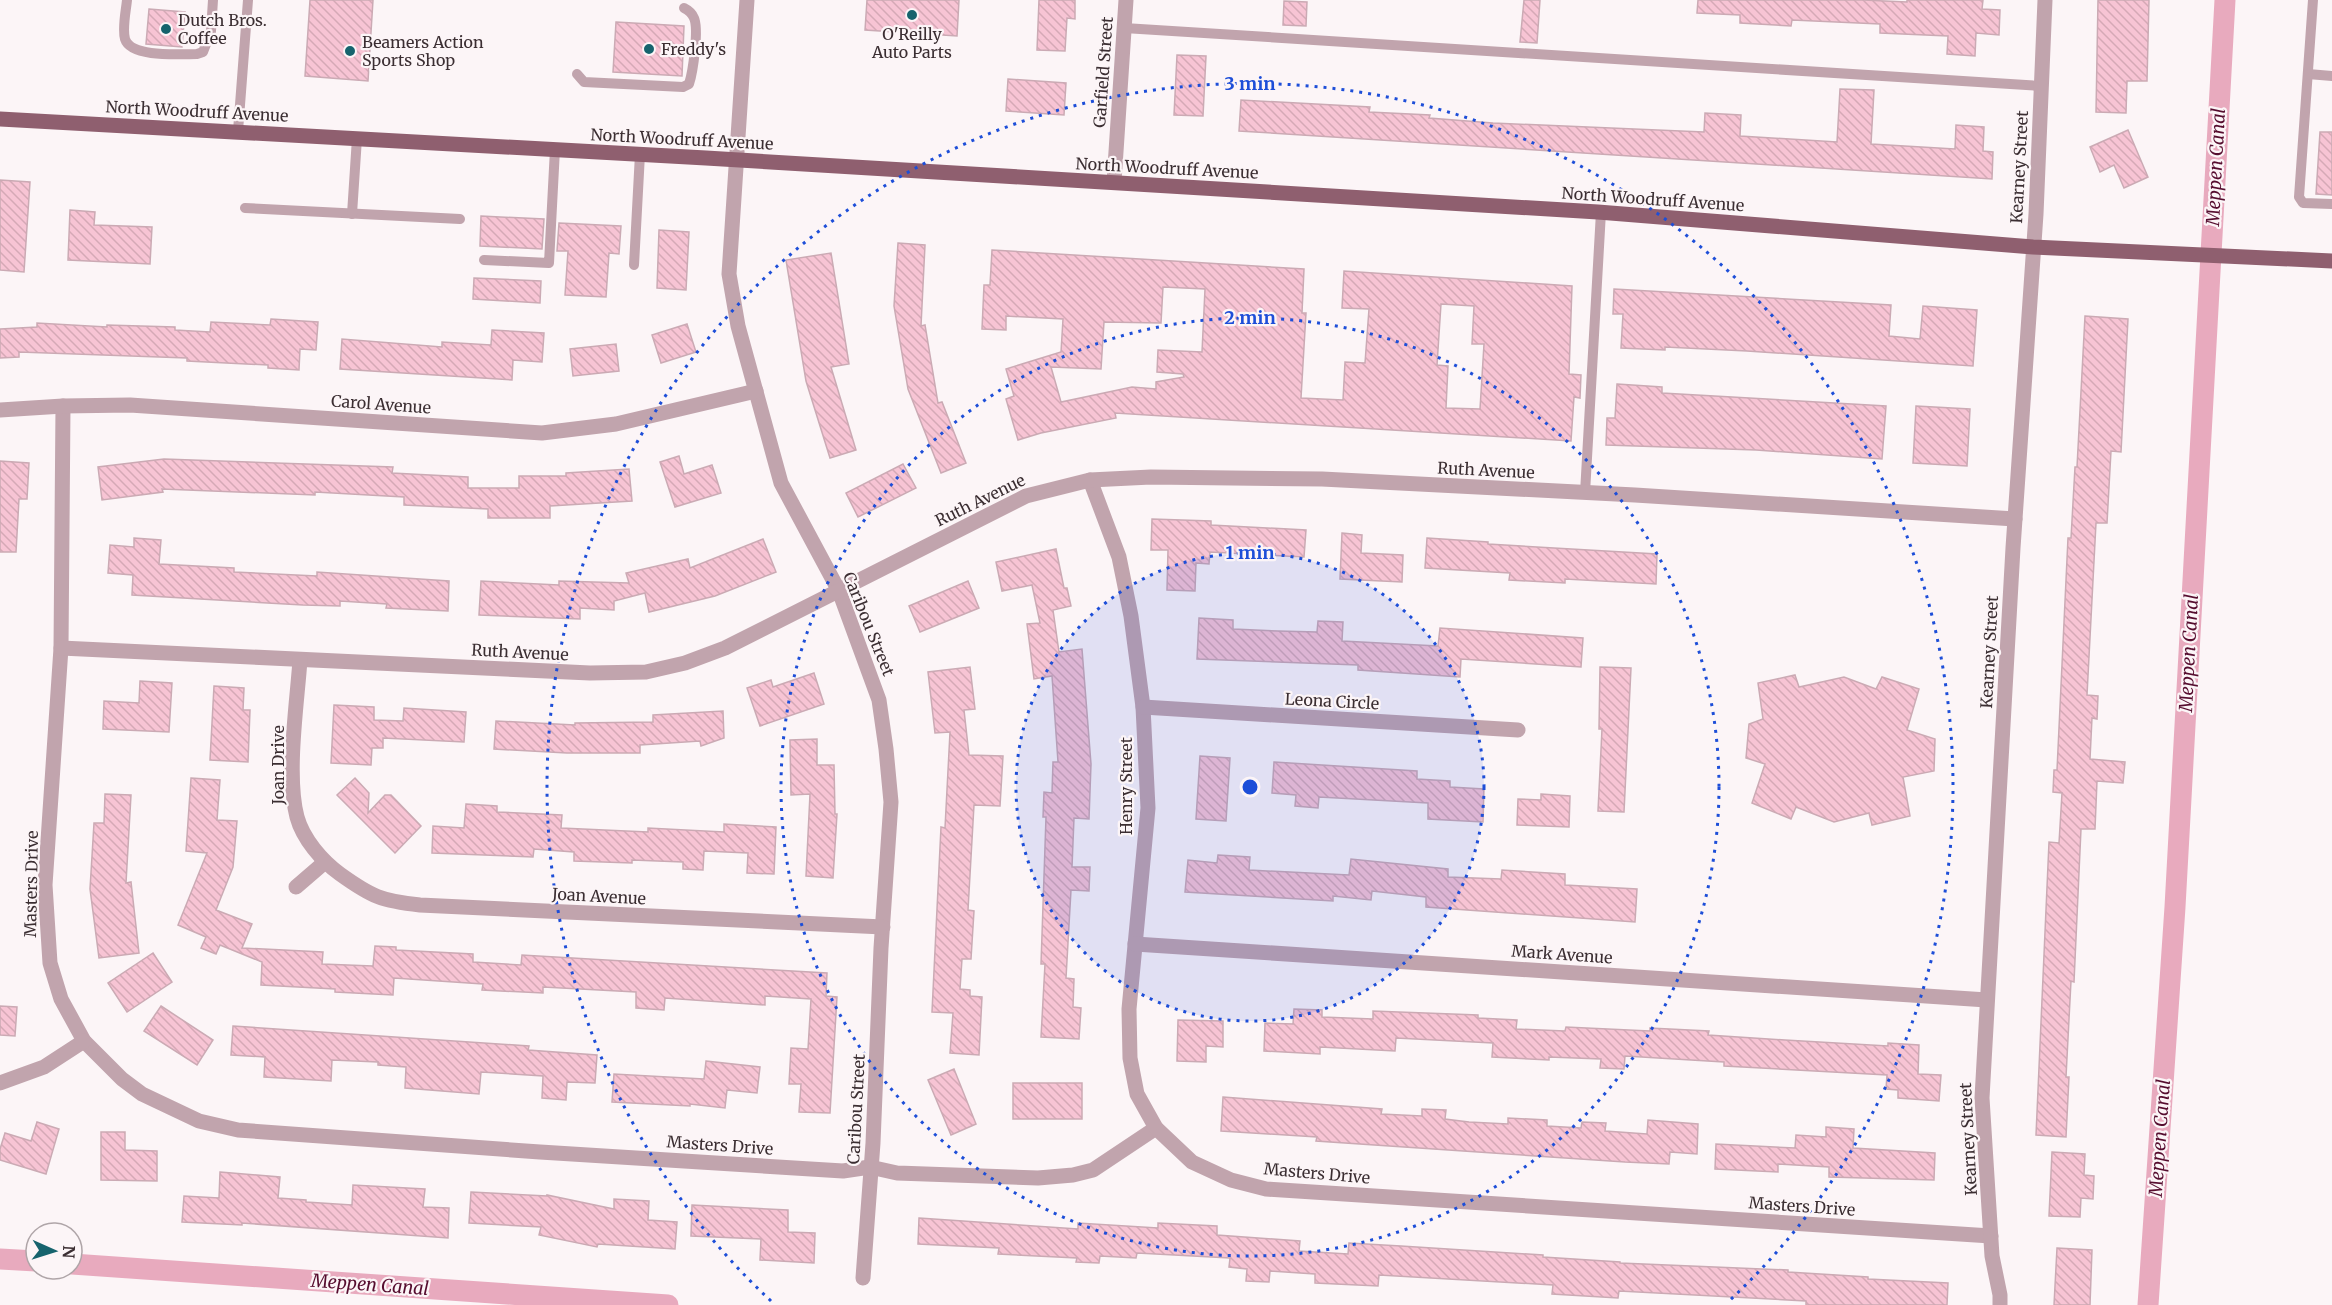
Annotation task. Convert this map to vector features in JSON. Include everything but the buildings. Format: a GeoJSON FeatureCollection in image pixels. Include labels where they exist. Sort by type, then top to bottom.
{"type":"FeatureCollection","features":[{"type":"Feature","properties":{"kind":"main road","name":"North Woodruff Avenue"},"geometry":{"type":"LineString","coordinates":[[0,119],[1114,182],[1602,212],[2032,247],[2332,261]]}},
{"type":"Feature","properties":{"kind":"street","name":"Caribou Street"},"geometry":{"type":"LineString","coordinates":[[747,0],[729,274],[738,326],[781,483],[839,591],[879,700],[891,802],[863,1278]]}},
{"type":"Feature","properties":{"kind":"street","name":"Garfield Street"},"geometry":{"type":"LineString","coordinates":[[1114,182],[1126,0]]}},
{"type":"Feature","properties":{"kind":"street","name":"Kearney Street"},"geometry":{"type":"LineString","coordinates":[[2000,1305],[1991,1236],[1982,1098],[2015,519],[2036,209],[2045,0]]}},
{"type":"Feature","properties":{"kind":"street","name":"Carol Avenue"},"geometry":{"type":"LineString","coordinates":[[0,411],[63,406],[130,405],[542,433],[616,423],[756,391]]}},
{"type":"Feature","properties":{"kind":"street","name":"Masters Drive"},"geometry":{"type":"LineString","coordinates":[[63,406],[61,648],[45,885],[50,963],[61,999],[84,1041],[122,1079],[142,1094],[199,1121],[238,1130],[529,1151],[843,1171],[870,1167],[897,1173],[1038,1178],[1072,1175],[1093,1170],[1156,1128],[1191,1162],[1231,1180],[1266,1189],[1991,1236]]}},
{"type":"Feature","properties":{"kind":"street","name":"Ruth Avenue"},"geometry":{"type":"LineString","coordinates":[[61,648],[590,673],[646,672],[685,663],[724,648],[1026,496],[1090,480],[1151,477],[1322,479],[2015,519]]}},
{"type":"Feature","properties":{"kind":"street","name":"Henry Street"},"geometry":{"type":"LineString","coordinates":[[1090,480],[1119,557],[1131,616],[1143,707],[1148,808],[1129,1009],[1130,1058],[1137,1094],[1156,1128]]}},
{"type":"Feature","properties":{"kind":"street","name":"Joan Drive"},"geometry":{"type":"LineString","coordinates":[[300,660],[293,755],[293,797],[297,818],[309,844],[326,862]]}},
{"type":"Feature","properties":{"kind":"street","name":"Leona Circle"},"geometry":{"type":"LineString","coordinates":[[1143,707],[1518,730]]}},
{"type":"Feature","properties":{"kind":"street","name":"Joan Avenue"},"geometry":{"type":"LineString","coordinates":[[326,862],[366,893],[390,902],[883,927]]}},
{"type":"Feature","properties":{"kind":"street"},"geometry":{"type":"LineString","coordinates":[[296,887],[326,862]]}},
{"type":"Feature","properties":{"kind":"street","name":"Mark Avenue"},"geometry":{"type":"LineString","coordinates":[[1135,944],[1987,1000]]}},
{"type":"Feature","properties":{"kind":"street"},"geometry":{"type":"LineString","coordinates":[[0,1083],[44,1067],[84,1041]]}},
{"type":"Feature","properties":{"kind":"lane"},"geometry":{"type":"LineString","coordinates":[[127,0],[124,37],[127,44],[135,50],[183,54],[203,52],[207,45],[211,31],[213,0]]}},
{"type":"Feature","properties":{"kind":"lane"},"geometry":{"type":"LineString","coordinates":[[238,131],[248,0]]}},
{"type":"Feature","properties":{"kind":"lane"},"geometry":{"type":"LineString","coordinates":[[2313,0],[2299,197],[2303,203],[2332,204]]}},
{"type":"Feature","properties":{"kind":"lane"},"geometry":{"type":"LineString","coordinates":[[577,74],[584,82],[683,87],[689,84],[695,25],[693,17],[684,8]]}},
{"type":"Feature","properties":{"kind":"lane"},"geometry":{"type":"LineString","coordinates":[[1124,28],[2041,86]]}},
{"type":"Feature","properties":{"kind":"lane"},"geometry":{"type":"LineString","coordinates":[[2308,74],[2332,76]]}},
{"type":"Feature","properties":{"kind":"lane"},"geometry":{"type":"LineString","coordinates":[[352,214],[357,138]]}},
{"type":"Feature","properties":{"kind":"lane"},"geometry":{"type":"LineString","coordinates":[[484,260],[549,263],[555,149]]}},
{"type":"Feature","properties":{"kind":"lane"},"geometry":{"type":"LineString","coordinates":[[634,265],[640,154]]}},
{"type":"Feature","properties":{"kind":"lane"},"geometry":{"type":"LineString","coordinates":[[245,208],[460,219]]}},
{"type":"Feature","properties":{"kind":"lane"},"geometry":{"type":"LineString","coordinates":[[1585,493],[1602,212]]}},
{"type":"Feature","properties":{"kind":"waterway","name":"Meppen Canal"},"geometry":{"type":"LineString","coordinates":[[2148,1305],[2175,907],[2225,0]]}},
{"type":"Feature","properties":{"kind":"waterway","name":"Meppen Canal"},"geometry":{"type":"LineString","coordinates":[[0,1259],[24,1260]]}},
{"type":"Feature","properties":{"kind":"waterway","name":"Meppen Canal"},"geometry":{"type":"LineString","coordinates":[[84,1265],[668,1305]]}},
{"type":"Feature","properties":{"kind":"place","name":"O'Reilly Auto Parts"},"geometry":{"type":"Point","coordinates":[912,15]}},
{"type":"Feature","properties":{"kind":"place","name":"Dutch Bros. Coffee"},"geometry":{"type":"Point","coordinates":[166,29]}},
{"type":"Feature","properties":{"kind":"place","name":"Freddy's"},"geometry":{"type":"Point","coordinates":[649,49]}},
{"type":"Feature","properties":{"kind":"place","name":"Beamers Action Sports Shop"},"geometry":{"type":"Point","coordinates":[350,51]}}]}
